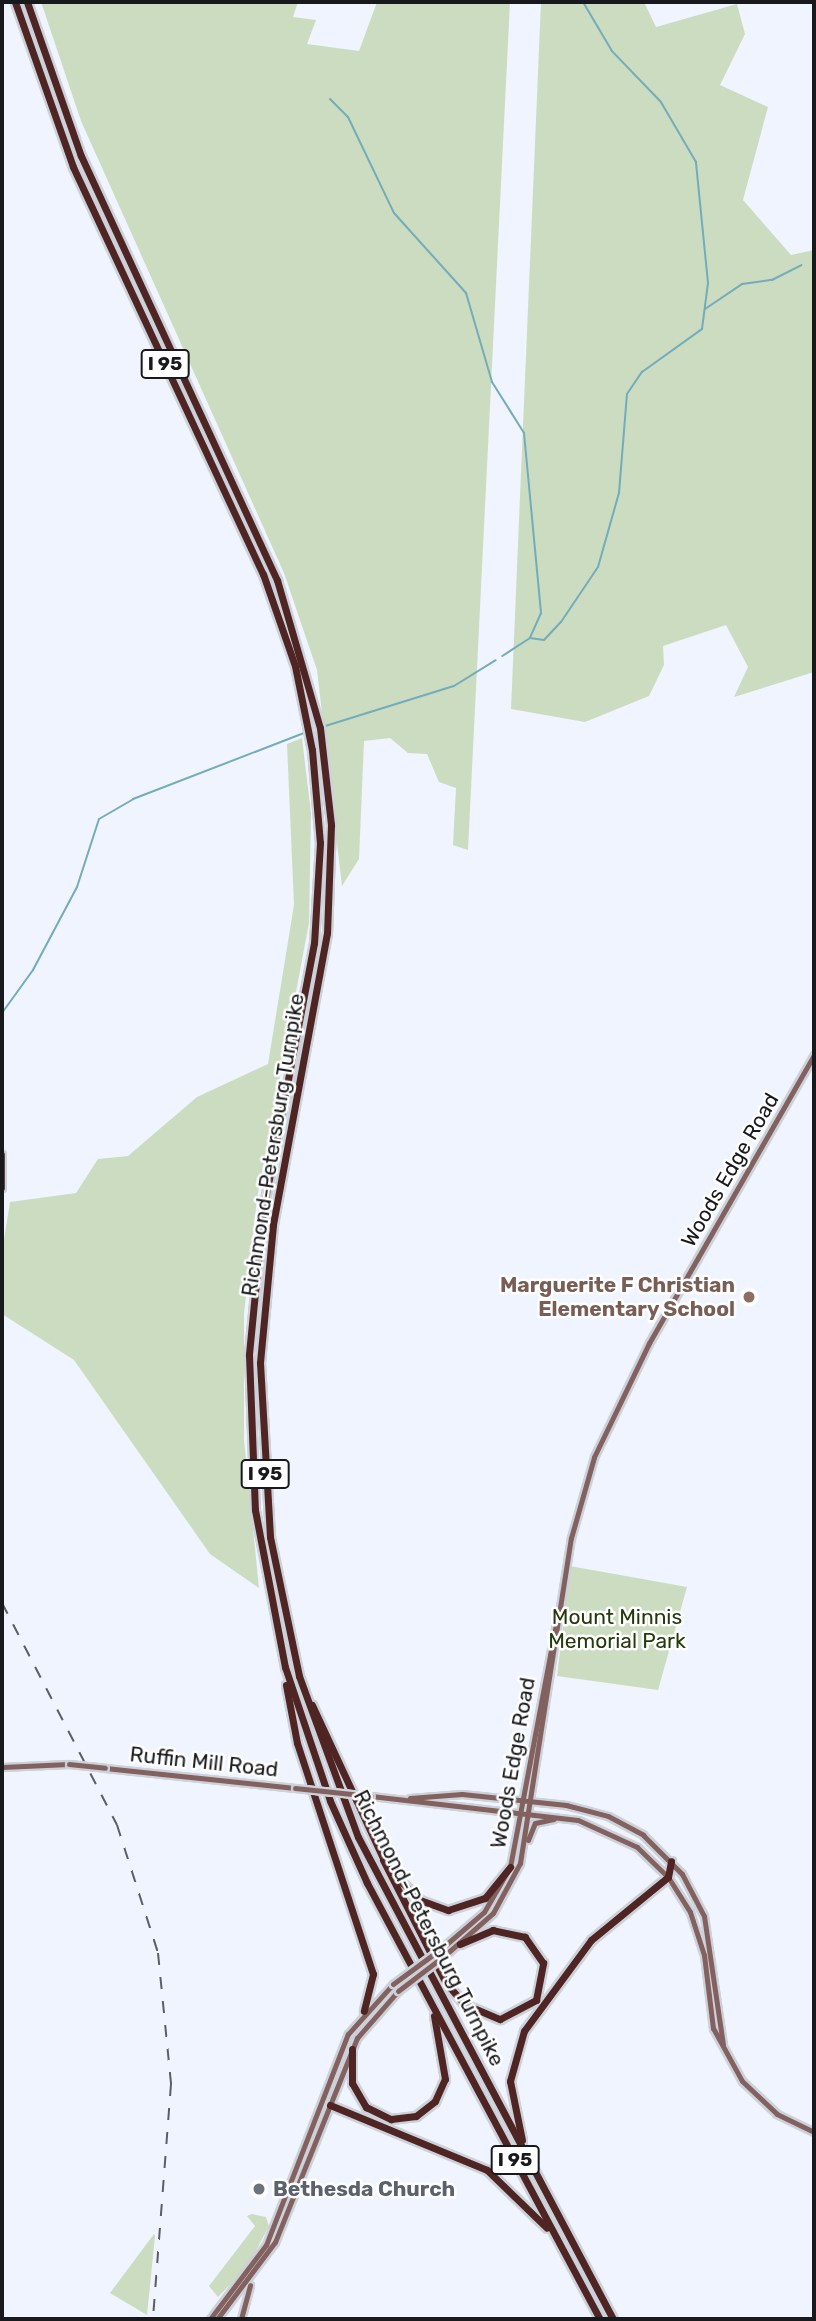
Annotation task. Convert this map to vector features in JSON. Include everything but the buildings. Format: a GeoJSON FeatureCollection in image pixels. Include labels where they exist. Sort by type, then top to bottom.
{"type":"FeatureCollection","features":[{"type":"Feature","properties":{"kind":"highway","name":"Richmond-Petersburg Turnpike"},"geometry":{"type":"LineString","coordinates":[[15,2],[73,167],[262,574],[309,731],[320,843],[317,919],[263,1211],[248,1380],[256,1510],[285,1667],[330,1801],[430,2002],[600,2319]]}},
{"type":"Feature","properties":{"kind":"highway","name":"Richmond-Petersburg Turnpike"},"geometry":{"type":"LineString","coordinates":[[27,2],[81,156],[277,580],[322,740],[331,825],[327,933],[273,1225],[260,1363],[270,1537],[299,1676],[358,1837],[613,2319]]}},
{"type":"Feature","properties":{"kind":"highway"},"geometry":{"type":"LineString","coordinates":[[285,1667],[296,1743],[373,1974],[364,2011]]}},
{"type":"Feature","properties":{"kind":"highway"},"geometry":{"type":"LineString","coordinates":[[299,1676],[383,1860],[446,1983],[464,2004],[500,2019],[536,2000],[543,1963],[525,1937],[493,1930],[460,1944]]}},
{"type":"Feature","properties":{"kind":"highway"},"geometry":{"type":"LineString","coordinates":[[383,1860],[412,1894],[448,1910],[485,1898],[510,1867]]}},
{"type":"Feature","properties":{"kind":"highway"},"geometry":{"type":"LineString","coordinates":[[533,2170],[512,2103],[520,2038],[591,1940],[668,1877],[671,1861]]}},
{"type":"Feature","properties":{"kind":"highway"},"geometry":{"type":"LineString","coordinates":[[352,2049],[352,2082],[366,2107],[396,2120],[422,2112],[438,2097],[446,2071],[430,2002]]}},
{"type":"Feature","properties":{"kind":"highway"},"geometry":{"type":"LineString","coordinates":[[330,2105],[487,2169],[529,2204],[567,2256]]}},
{"type":"Feature","properties":{"kind":"main road","name":"Woods Edge Road"},"geometry":{"type":"LineString","coordinates":[[216,2319],[254,2276],[280,2231],[352,2049],[370,2017],[398,1991],[460,1944],[493,1913],[515,1876],[529,1813],[577,1507],[600,1441],[649,1343],[814,1055]]}},
{"type":"Feature","properties":{"kind":"main road"},"geometry":{"type":"LineString","coordinates":[[2,1154],[2,1188]]}},
{"type":"Feature","properties":{"kind":"main road","name":"Woods Edge Road"},"geometry":{"type":"LineString","coordinates":[[210,2319],[266,2245],[321,2101],[364,2011],[393,1984],[442,1948],[484,1912],[510,1867],[522,1812],[541,1693],[559,1614]]}},
{"type":"Feature","properties":{"kind":"main road","name":"Ruffin Mill Road"},"geometry":{"type":"LineString","coordinates":[[2,1767],[69,1764],[402,1798],[568,1818],[625,1839],[668,1877],[697,1928],[709,2013],[725,2051],[753,2094],[814,2132]]}},
{"type":"Feature","properties":{"kind":"main road","name":"Ruffin Mill Road"},"geometry":{"type":"LineString","coordinates":[[402,1798],[462,1794],[531,1801],[608,1816],[671,1861],[704,1916],[725,2051]]}},
{"type":"Feature","properties":{"kind":"main road"},"geometry":{"type":"LineString","coordinates":[[515,1876],[535,1824],[568,1818]]}},
{"type":"Feature","properties":{"kind":"main road"},"geometry":{"type":"LineString","coordinates":[[321,2101],[330,2105]]}},
{"type":"Feature","properties":{"kind":"main road"},"geometry":{"type":"LineString","coordinates":[[241,2319],[254,2276]]}},
{"type":"Feature","properties":{"kind":"green space"},"geometry":{"type":"Polygon","coordinates":[[[41,2],[298,2],[293,17],[316,20],[307,44],[359,51],[377,2],[510,2],[468,850],[453,845],[456,788],[439,782],[427,754],[408,753],[390,738],[364,741],[359,859],[342,886],[317,670],[284,573],[81,121],[41,2]]]}},
{"type":"Feature","properties":{"kind":"green space"},"geometry":{"type":"Polygon","coordinates":[[[541,2],[644,2],[656,27],[737,4],[745,34],[720,85],[768,107],[743,200],[791,255],[814,250],[814,672],[734,697],[748,667],[726,625],[663,646],[664,665],[649,696],[585,722],[511,709],[541,2]]]}},
{"type":"Feature","properties":{"kind":"green space"},"geometry":{"type":"Polygon","coordinates":[[[302,738],[311,813],[309,923],[257,1199],[244,1314],[244,1440],[259,1588],[210,1554],[74,1360],[2,1314],[2,1252],[10,1202],[76,1193],[98,1159],[128,1156],[197,1097],[268,1064],[294,905],[287,744],[302,738]]]}},
{"type":"Feature","properties":{"kind":"green space","name":"Mount Minnis Memorial Park"},"geometry":{"type":"Polygon","coordinates":[[[570,1566],[687,1587],[658,1690],[557,1676],[570,1566]]]}},
{"type":"Feature","properties":{"kind":"green space"},"geometry":{"type":"Polygon","coordinates":[[[252,2214],[266,2217],[269,2226],[248,2266],[218,2297],[209,2286],[255,2226],[247,2216],[252,2214]]]}},
{"type":"Feature","properties":{"kind":"green space"},"geometry":{"type":"Polygon","coordinates":[[[154,2234],[155,2236],[147,2315],[110,2293],[154,2234]]]}},
{"type":"Feature","properties":{"kind":"waterway"},"geometry":{"type":"LineString","coordinates":[[530,638],[544,640],[561,622],[598,567],[619,493],[627,394],[642,372],[702,329],[708,283],[696,162],[661,102],[612,51],[583,2]]}},
{"type":"Feature","properties":{"kind":"waterway"},"geometry":{"type":"LineString","coordinates":[[330,99],[348,117],[394,213],[466,293],[492,382],[524,433],[541,613],[530,638],[502,656]]}},
{"type":"Feature","properties":{"kind":"waterway"},"geometry":{"type":"LineString","coordinates":[[705,309],[742,284],[772,280],[801,265]]}},
{"type":"Feature","properties":{"kind":"waterway"},"geometry":{"type":"LineString","coordinates":[[322,727],[454,686],[496,660]]}},
{"type":"Feature","properties":{"kind":"waterway"},"geometry":{"type":"LineString","coordinates":[[2,1013],[33,970],[77,887],[99,819],[133,799],[307,732]]}},
{"type":"Feature","properties":{"kind":"railway"},"geometry":{"type":"LineString","coordinates":[[2,1603],[117,1825],[158,1953],[171,2084],[153,2319]]}},
{"type":"Feature","properties":{"kind":"place","name":"Marguerite F Christian Elementary School"},"geometry":{"type":"Point","coordinates":[749,1297]}},
{"type":"Feature","properties":{"kind":"place","name":"Bethesda Church"},"geometry":{"type":"Point","coordinates":[259,2189]}}]}
